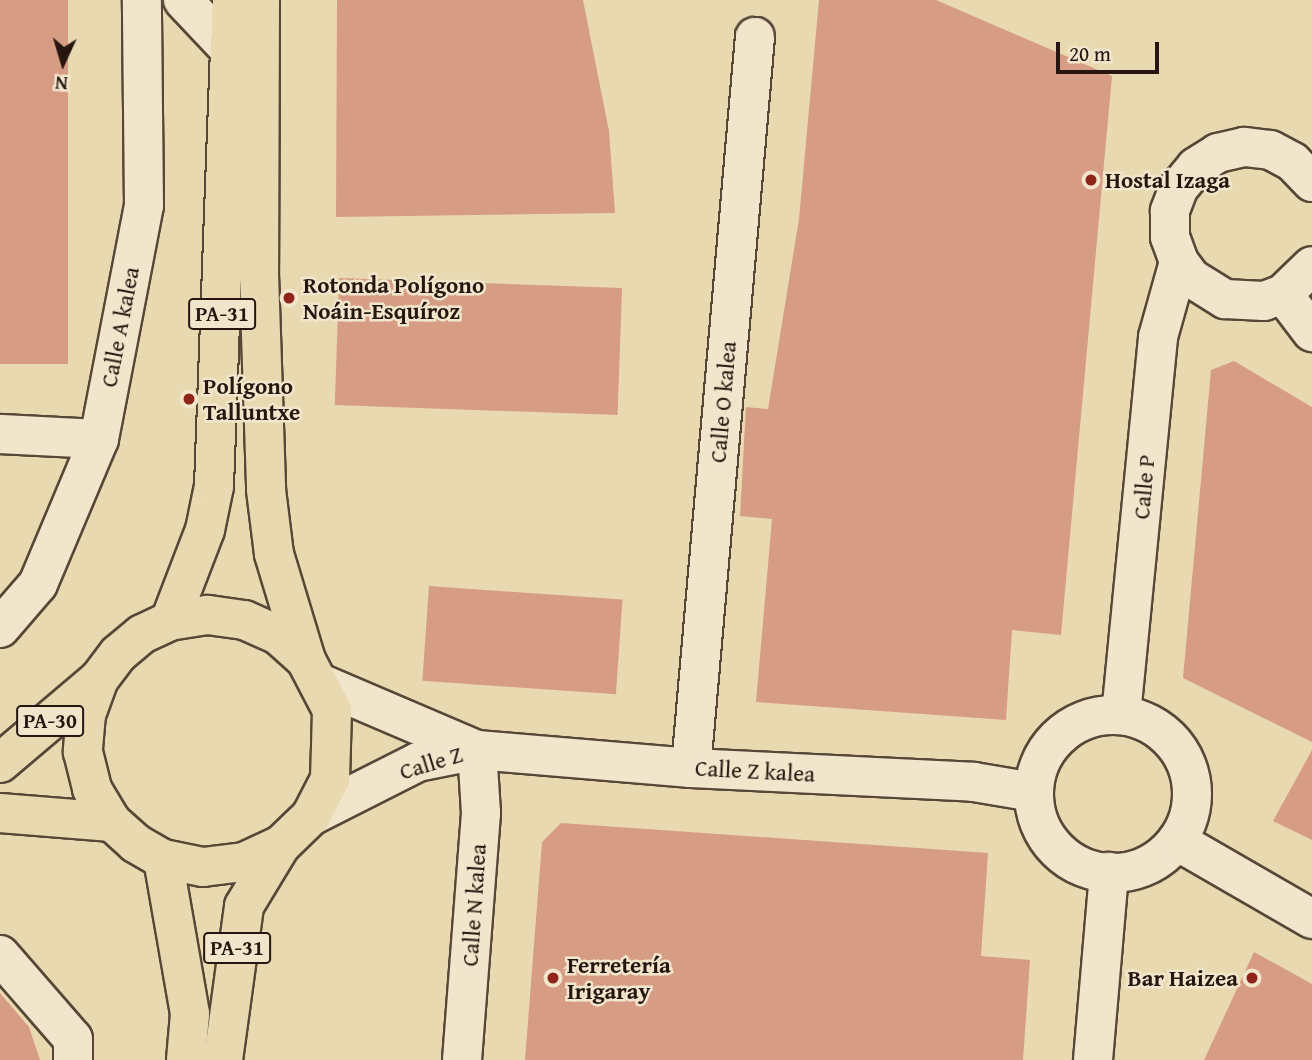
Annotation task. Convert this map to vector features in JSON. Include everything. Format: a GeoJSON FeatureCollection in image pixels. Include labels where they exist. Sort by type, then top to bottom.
{"type":"FeatureCollection","features":[{"type":"Feature","properties":{"kind":"highway","name":"PA-31"},"geometry":{"type":"LineString","coordinates":[[170,621],[205,530],[214,486],[232,0]]}},
{"type":"Feature","properties":{"kind":"highway","name":"PA-31"},"geometry":{"type":"LineString","coordinates":[[222,1060],[244,906],[281,845],[311,816],[330,779],[332,710],[314,672],[274,554],[266,490],[259,274],[260,0]]}},
{"type":"Feature","properties":{"kind":"highway","name":"PA-31"},"geometry":{"type":"LineString","coordinates":[[281,845],[244,862],[203,867],[163,859],[135,843],[112,822],[92,789],[83,752],[86,714],[99,679],[118,654],[142,634],[170,621],[207,615],[244,620],[278,635],[314,672]]}},
{"type":"Feature","properties":{"kind":"highway","name":"PA-30"},"geometry":{"type":"LineString","coordinates":[[0,763],[99,679]]}},
{"type":"Feature","properties":{"kind":"highway"},"geometry":{"type":"LineString","coordinates":[[0,813],[112,822]]}},
{"type":"Feature","properties":{"kind":"highway"},"geometry":{"type":"LineString","coordinates":[[163,859],[190,1014],[186,1060]]}},
{"type":"Feature","properties":{"kind":"street","name":"Calle A kalea"},"geometry":{"type":"LineString","coordinates":[[0,628],[38,584],[99,439],[144,206],[142,0]]}},
{"type":"Feature","properties":{"kind":"street"},"geometry":{"type":"LineString","coordinates":[[183,0],[232,52]]}},
{"type":"Feature","properties":{"kind":"street","name":"Calle O kalea"},"geometry":{"type":"LineString","coordinates":[[691,768],[755,37]]}},
{"type":"Feature","properties":{"kind":"street"},"geometry":{"type":"LineString","coordinates":[[1312,182],[1293,162],[1270,150],[1244,147],[1218,153],[1196,167],[1175,199],[1170,237],[1179,262],[1206,291],[1225,299],[1264,300],[1283,294],[1312,266]]}},
{"type":"Feature","properties":{"kind":"street","name":"Calle P"},"geometry":{"type":"LineString","coordinates":[[1121,715],[1158,337],[1179,262]]}},
{"type":"Feature","properties":{"kind":"street"},"geometry":{"type":"LineString","coordinates":[[1283,294],[1312,331]]}},
{"type":"Feature","properties":{"kind":"street"},"geometry":{"type":"LineString","coordinates":[[0,434],[99,439]]}},
{"type":"Feature","properties":{"kind":"street","name":"Calle Z"},"geometry":{"type":"LineString","coordinates":[[314,672],[477,750]]}},
{"type":"Feature","properties":{"kind":"street"},"geometry":{"type":"LineString","coordinates":[[1121,715],[1153,725],[1178,747],[1191,778],[1191,811],[1177,841],[1152,863],[1109,872],[1087,869],[1059,852],[1040,825],[1033,792],[1038,766],[1051,744],[1071,726],[1095,716],[1121,715]]}},
{"type":"Feature","properties":{"kind":"street","name":"Calle Z"},"geometry":{"type":"LineString","coordinates":[[311,816],[418,762],[477,750]]}},
{"type":"Feature","properties":{"kind":"street","name":"Calle Z kalea"},"geometry":{"type":"LineString","coordinates":[[477,750],[691,768],[974,782],[1033,792]]}},
{"type":"Feature","properties":{"kind":"street","name":"Calle N kalea"},"geometry":{"type":"LineString","coordinates":[[462,1060],[481,813],[477,750]]}},
{"type":"Feature","properties":{"kind":"street"},"geometry":{"type":"LineString","coordinates":[[1177,841],[1312,919]]}},
{"type":"Feature","properties":{"kind":"street"},"geometry":{"type":"LineString","coordinates":[[1093,1060],[1109,872]]}},
{"type":"Feature","properties":{"kind":"street"},"geometry":{"type":"LineString","coordinates":[[0,955],[73,1039],[73,1060]]}},
{"type":"Feature","properties":{"kind":"building"},"geometry":{"type":"Polygon","coordinates":[[[0,0],[68,0],[68,364],[0,364],[0,0]]]}},
{"type":"Feature","properties":{"kind":"building"},"geometry":{"type":"Polygon","coordinates":[[[337,0],[583,0],[609,131],[615,213],[336,217],[337,0]]]}},
{"type":"Feature","properties":{"kind":"building"},"geometry":{"type":"Polygon","coordinates":[[[819,0],[936,0],[1112,76],[1061,635],[1012,630],[1006,720],[756,702],[772,519],[740,516],[746,407],[768,409],[799,219],[819,0]]]}},
{"type":"Feature","properties":{"kind":"building"},"geometry":{"type":"Polygon","coordinates":[[[339,278],[622,288],[618,415],[335,405],[339,278]]]}},
{"type":"Feature","properties":{"kind":"building"},"geometry":{"type":"Polygon","coordinates":[[[1234,361],[1312,407],[1312,742],[1183,678],[1211,370],[1234,361]]]}},
{"type":"Feature","properties":{"kind":"building"},"geometry":{"type":"Polygon","coordinates":[[[429,586],[623,600],[616,694],[422,681],[429,586]]]}},
{"type":"Feature","properties":{"kind":"building"},"geometry":{"type":"Polygon","coordinates":[[[1312,750],[1312,840],[1273,821],[1312,750]]]}},
{"type":"Feature","properties":{"kind":"building"},"geometry":{"type":"Polygon","coordinates":[[[561,823],[988,853],[981,956],[1030,960],[1023,1060],[525,1060],[542,842],[561,823]]]}},
{"type":"Feature","properties":{"kind":"building"},"geometry":{"type":"Polygon","coordinates":[[[1254,952],[1312,984],[1312,1060],[1204,1060],[1254,952]]]}},
{"type":"Feature","properties":{"kind":"building"},"geometry":{"type":"Polygon","coordinates":[[[0,993],[29,1027],[40,1060],[0,1060],[0,993]]]}},
{"type":"Feature","properties":{"kind":"place","name":"Hostal Izaga"},"geometry":{"type":"Point","coordinates":[1091,180]}},
{"type":"Feature","properties":{"kind":"place","name":"Rotonda Polígono Noáin-Esquíroz"},"geometry":{"type":"Point","coordinates":[289,298]}},
{"type":"Feature","properties":{"kind":"place","name":"Polígono Talluntxe"},"geometry":{"type":"Point","coordinates":[189,399]}},
{"type":"Feature","properties":{"kind":"place","name":"Ferretería Irigaray"},"geometry":{"type":"Point","coordinates":[553,978]}},
{"type":"Feature","properties":{"kind":"place","name":"Bar Haizea"},"geometry":{"type":"Point","coordinates":[1252,978]}}]}
